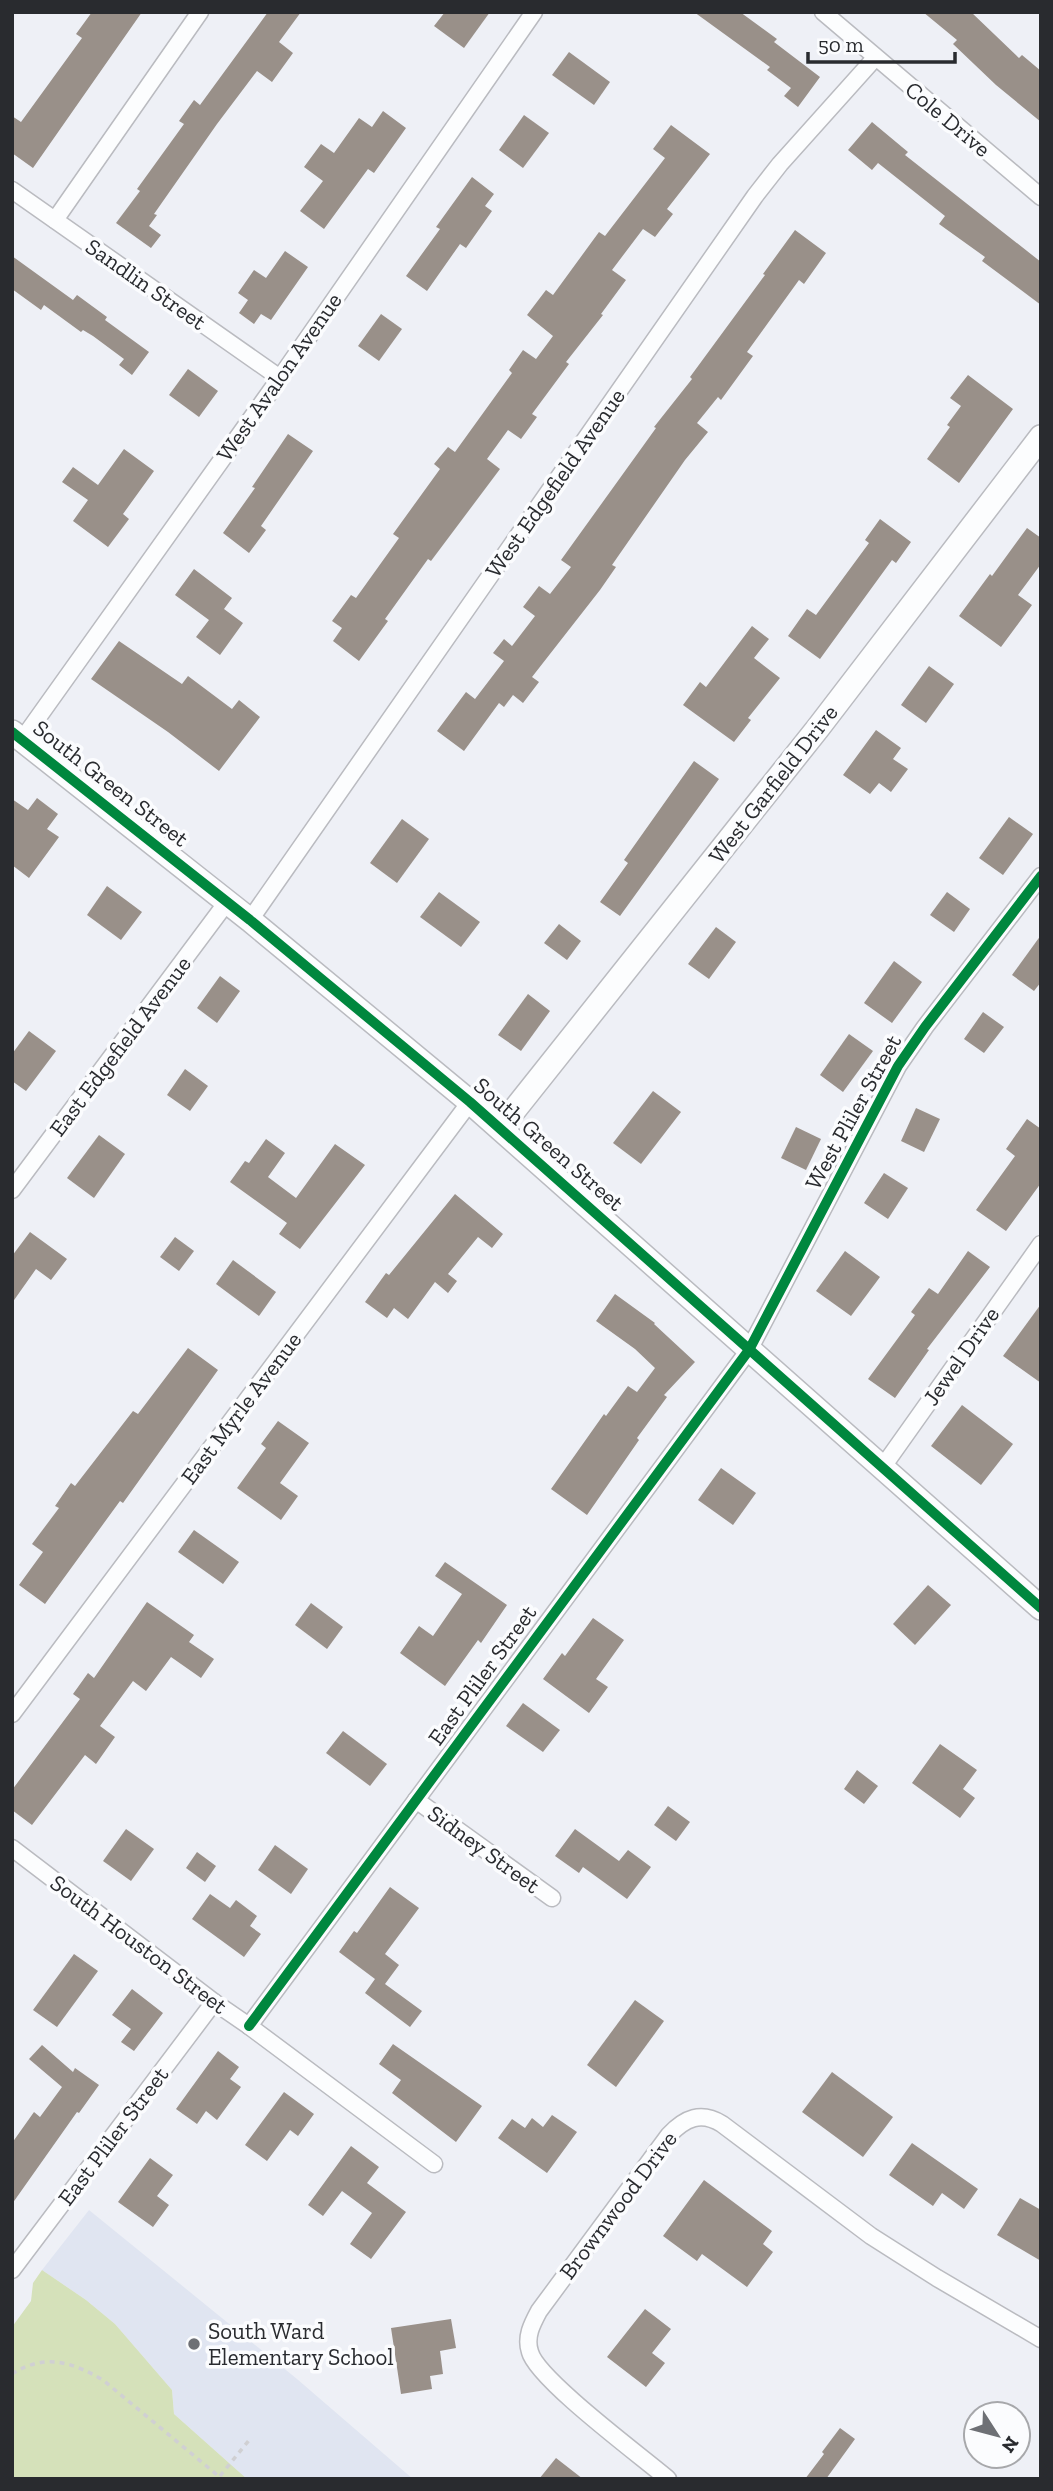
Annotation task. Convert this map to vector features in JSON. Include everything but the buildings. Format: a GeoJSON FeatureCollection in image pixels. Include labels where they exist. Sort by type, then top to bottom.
{"type":"FeatureCollection","features":[{"type":"Feature","properties":{"kind":"street"},"geometry":{"type":"LineString","coordinates":[[55,220],[200,12]]}},
{"type":"Feature","properties":{"kind":"street","name":"Cole Drive"},"geometry":{"type":"LineString","coordinates":[[823,12],[1041,197]]}},
{"type":"Feature","properties":{"kind":"street","name":"West Avalon Avenue"},"geometry":{"type":"LineString","coordinates":[[17,736],[280,378],[529,14]]}},
{"type":"Feature","properties":{"kind":"street","name":"West Edgefield Avenue"},"geometry":{"type":"LineString","coordinates":[[250,920],[761,188],[875,58]]}},
{"type":"Feature","properties":{"kind":"street","name":"Sandlin Street"},"geometry":{"type":"LineString","coordinates":[[12,190],[280,378]]}},
{"type":"Feature","properties":{"kind":"street","name":"West Garfield Drive"},"geometry":{"type":"LineString","coordinates":[[500,1128],[818,728],[1041,437]]}},
{"type":"Feature","properties":{"kind":"street","name":"South Green Street"},"geometry":{"type":"LineString","coordinates":[[17,736],[250,920],[470,1102],[1041,1608]]}},
{"type":"Feature","properties":{"kind":"street","name":"West Pliler Street"},"geometry":{"type":"LineString","coordinates":[[749,1350],[898,1066],[1041,876]]}},
{"type":"Feature","properties":{"kind":"street","name":"East Edgefield Avenue"},"geometry":{"type":"LineString","coordinates":[[12,1190],[227,902]]}},
{"type":"Feature","properties":{"kind":"street","name":"East Myrle Avenue"},"geometry":{"type":"LineString","coordinates":[[12,1714],[470,1102]]}},
{"type":"Feature","properties":{"kind":"street","name":"Jewel Drive"},"geometry":{"type":"LineString","coordinates":[[882,1468],[1041,1244]]}},
{"type":"Feature","properties":{"kind":"street","name":"East Pliler Street"},"geometry":{"type":"LineString","coordinates":[[249,2026],[749,1350]]}},
{"type":"Feature","properties":{"kind":"street","name":"Sidney Street"},"geometry":{"type":"LineString","coordinates":[[416,1800],[552,1898]]}},
{"type":"Feature","properties":{"kind":"street","name":"South Houston Street"},"geometry":{"type":"LineString","coordinates":[[12,1848],[214,2002],[434,2164]]}},
{"type":"Feature","properties":{"kind":"street","name":"East Pliler Street"},"geometry":{"type":"LineString","coordinates":[[12,2270],[214,2002]]}},
{"type":"Feature","properties":{"kind":"street","name":"Brownwood Drive"},"geometry":{"type":"LineString","coordinates":[[668,2479],[545,2376],[530,2352],[528,2337],[539,2311],[669,2135],[684,2121],[694,2117],[708,2117],[722,2124],[871,2236],[1041,2339]]}},
{"type":"Feature","properties":{"kind":"path"},"geometry":{"type":"LineString","coordinates":[[12,2374],[40,2363],[63,2361],[85,2370],[103,2380],[221,2477],[250,2439]]}},
{"type":"Feature","properties":{"kind":"shaded area","name":"South Ward Elementary School"},"geometry":{"type":"Polygon","coordinates":[[[89,2210],[297,2379],[413,2479],[247,2479],[174,2414],[172,2390],[115,2324],[42,2270],[89,2210]]]}},
{"type":"Feature","properties":{"kind":"green space"},"geometry":{"type":"Polygon","coordinates":[[[42,2270],[115,2324],[172,2390],[174,2414],[247,2479],[12,2479],[12,2327],[31,2301],[33,2283],[42,2270]]]}},
{"type":"Feature","properties":{"kind":"cycle path"},"geometry":{"type":"LineString","coordinates":[[12,732],[250,920],[470,1102],[1041,1608]]}},
{"type":"Feature","properties":{"kind":"cycle path"},"geometry":{"type":"LineString","coordinates":[[249,2026],[749,1350],[898,1066],[1041,876]]}},
{"type":"Feature","properties":{"kind":"place","name":"South Ward Elementary School"},"geometry":{"type":"Point","coordinates":[194,2344]}}]}
